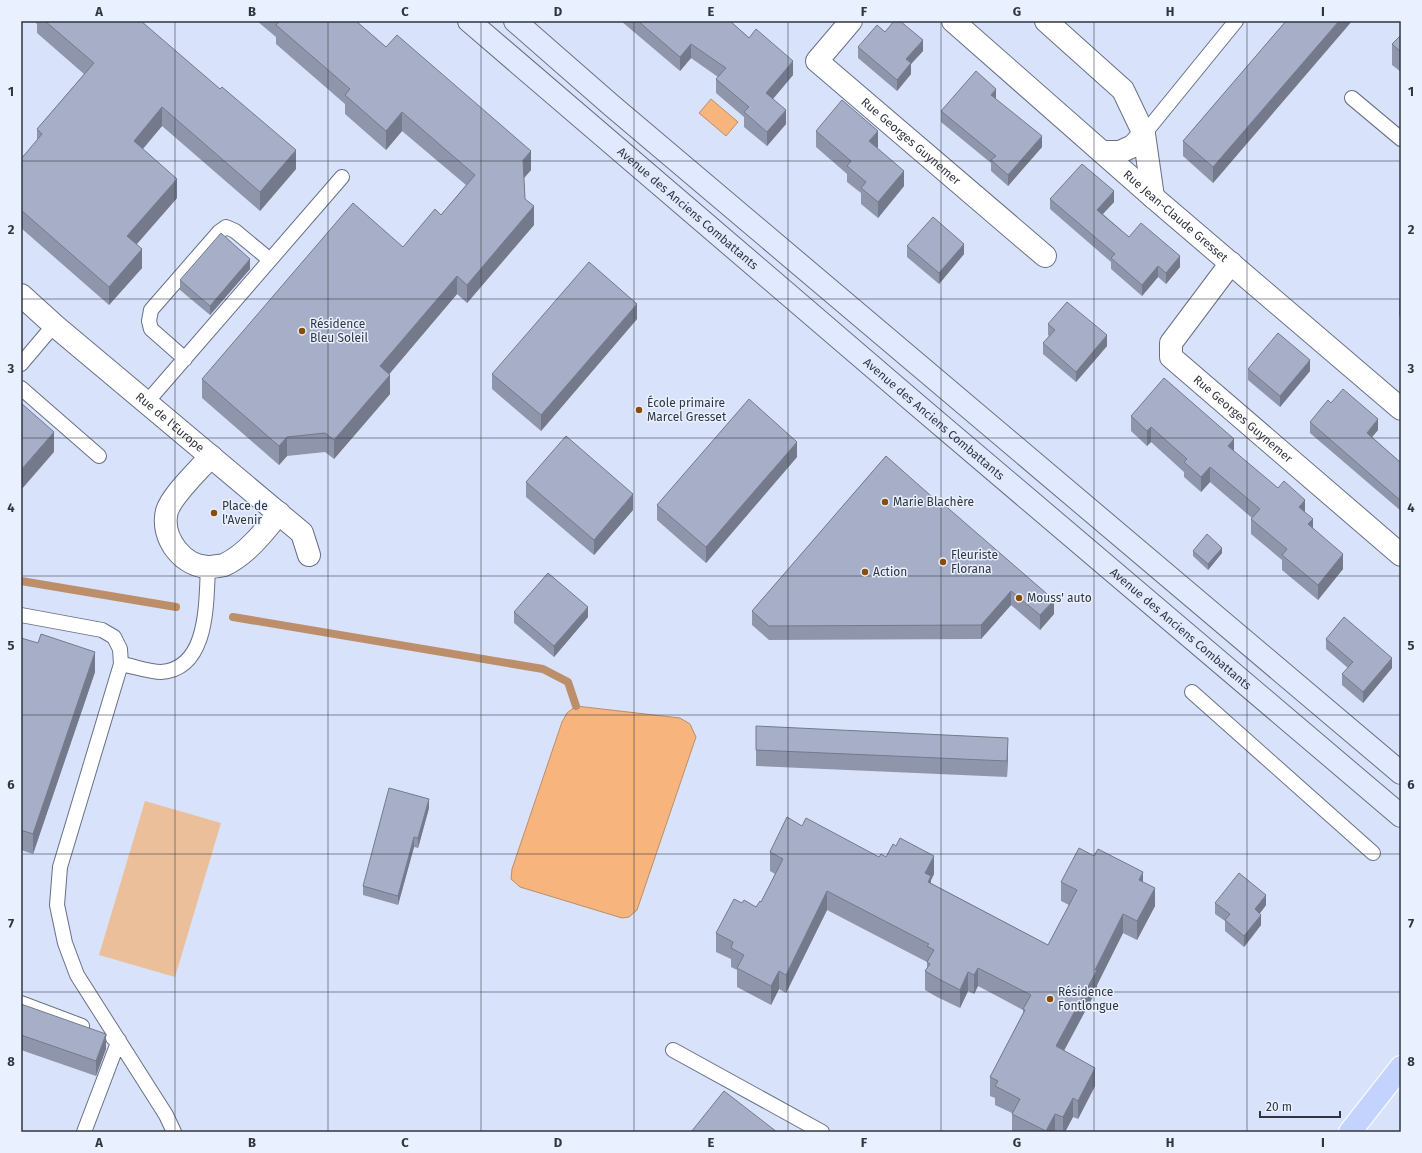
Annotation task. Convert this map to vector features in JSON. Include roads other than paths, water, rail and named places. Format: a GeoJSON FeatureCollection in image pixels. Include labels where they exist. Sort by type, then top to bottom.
{"type":"FeatureCollection","features":[{"type":"Feature","properties":{"kind":"main road","name":"Avenue des Anciens Combattants"},"geometry":{"type":"LineString","coordinates":[[469,21],[922,409],[1401,816]]}},
{"type":"Feature","properties":{"kind":"main road"},"geometry":{"type":"LineString","coordinates":[[515,21],[611,105],[1401,773]]}},
{"type":"Feature","properties":{"kind":"main road"},"geometry":{"type":"LineString","coordinates":[[1350,1132],[1401,1066]]}},
{"type":"Feature","properties":{"kind":"street","name":"Rue Georges Guynemer"},"geometry":{"type":"LineString","coordinates":[[851,21],[817,61],[1046,256]]}},
{"type":"Feature","properties":{"kind":"street","name":"Rue Jean-Claude Gresset"},"geometry":{"type":"LineString","coordinates":[[953,21],[1153,197],[1401,409]]}},
{"type":"Feature","properties":{"kind":"street"},"geometry":{"type":"LineString","coordinates":[[1046,21],[1123,90],[1144,134],[1153,197]]}},
{"type":"Feature","properties":{"kind":"street"},"geometry":{"type":"LineString","coordinates":[[1102,152],[1120,152],[1133,146],[1144,134]]}},
{"type":"Feature","properties":{"kind":"street","name":"Rue Georges Guynemer"},"geometry":{"type":"LineString","coordinates":[[1231,263],[1171,342],[1171,358],[1401,555]]}},
{"type":"Feature","properties":{"kind":"street","name":"Rue de l'Europe"},"geometry":{"type":"LineString","coordinates":[[21,295],[54,325],[279,512],[302,533],[310,555]]}},
{"type":"Feature","properties":{"kind":"street"},"geometry":{"type":"LineString","coordinates":[[211,456],[173,499],[167,511],[167,527],[171,542],[181,555],[195,564],[208,567],[223,566],[238,557],[267,529],[279,512]]}},
{"type":"Feature","properties":{"kind":"lane"},"geometry":{"type":"LineString","coordinates":[[1144,134],[1236,21]]}},
{"type":"Feature","properties":{"kind":"lane"},"geometry":{"type":"LineString","coordinates":[[1352,98],[1401,139]]}},
{"type":"Feature","properties":{"kind":"lane"},"geometry":{"type":"LineString","coordinates":[[147,402],[342,177]]}},
{"type":"Feature","properties":{"kind":"lane"},"geometry":{"type":"LineString","coordinates":[[185,359],[151,329],[149,321],[151,310],[226,227],[234,231],[270,260]]}},
{"type":"Feature","properties":{"kind":"lane"},"geometry":{"type":"LineString","coordinates":[[21,364],[54,325]]}},
{"type":"Feature","properties":{"kind":"lane"},"geometry":{"type":"LineString","coordinates":[[21,388],[99,456]]}},
{"type":"Feature","properties":{"kind":"lane"},"geometry":{"type":"LineString","coordinates":[[121,664],[160,672],[175,670],[190,658],[199,642],[205,614],[208,567]]}},
{"type":"Feature","properties":{"kind":"lane"},"geometry":{"type":"LineString","coordinates":[[21,615],[102,630],[114,638],[120,649],[121,664],[60,867],[56,905],[65,943],[77,975],[166,1115],[174,1132]]}},
{"type":"Feature","properties":{"kind":"lane"},"geometry":{"type":"LineString","coordinates":[[1192,692],[1373,853]]}},
{"type":"Feature","properties":{"kind":"lane"},"geometry":{"type":"LineString","coordinates":[[21,1003],[119,1040]]}},
{"type":"Feature","properties":{"kind":"lane"},"geometry":{"type":"LineString","coordinates":[[84,1132],[119,1040]]}},
{"type":"Feature","properties":{"kind":"lane"},"geometry":{"type":"LineString","coordinates":[[673,1050],[822,1132]]}},
{"type":"Feature","properties":{"kind":"waterway"},"geometry":{"type":"LineString","coordinates":[[21,581],[176,607]]}},
{"type":"Feature","properties":{"kind":"waterway"},"geometry":{"type":"LineString","coordinates":[[233,617],[543,669],[568,682],[576,706]]}},
{"type":"Feature","properties":{"kind":"place","name":"Résidence Bleu Soleil"},"geometry":{"type":"Point","coordinates":[302,331]}},
{"type":"Feature","properties":{"kind":"place","name":"École primaire Marcel Gresset"},"geometry":{"type":"Point","coordinates":[639,410]}},
{"type":"Feature","properties":{"kind":"place","name":"Marie Blachère"},"geometry":{"type":"Point","coordinates":[885,502]}},
{"type":"Feature","properties":{"kind":"place","name":"Place de l'Avenir"},"geometry":{"type":"Point","coordinates":[214,513]}},
{"type":"Feature","properties":{"kind":"place","name":"Fleuriste Florana"},"geometry":{"type":"Point","coordinates":[943,562]}},
{"type":"Feature","properties":{"kind":"place","name":"Action"},"geometry":{"type":"Point","coordinates":[865,572]}},
{"type":"Feature","properties":{"kind":"place","name":"Mouss' auto"},"geometry":{"type":"Point","coordinates":[1019,598]}},
{"type":"Feature","properties":{"kind":"place","name":"Résidence Fontlongue"},"geometry":{"type":"Point","coordinates":[1050,999]}}]}
